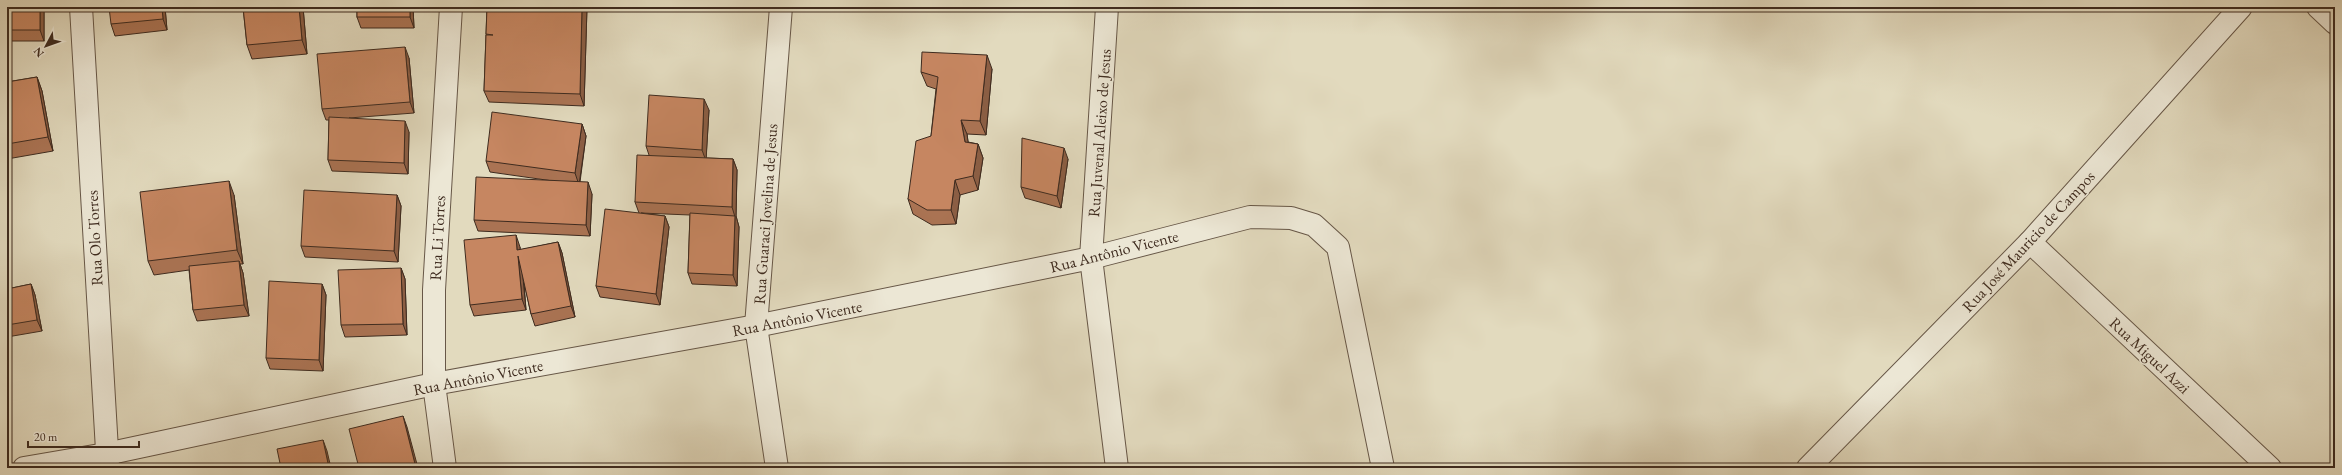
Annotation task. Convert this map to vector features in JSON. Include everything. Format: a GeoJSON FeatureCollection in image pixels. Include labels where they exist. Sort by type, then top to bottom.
{"type":"FeatureCollection","features":[{"type":"Feature","properties":{"kind":"street","name":"Rua Olo Torres"},"geometry":{"type":"LineString","coordinates":[[81,7],[107,461]]}},
{"type":"Feature","properties":{"kind":"street","name":"Rua Li Torres"},"geometry":{"type":"LineString","coordinates":[[445,468],[434,384],[434,290],[451,7]]}},
{"type":"Feature","properties":{"kind":"street","name":"Rua Guaraci Jovelina de Jesus"},"geometry":{"type":"LineString","coordinates":[[777,468],[756,326],[781,7]]}},
{"type":"Feature","properties":{"kind":"street","name":"Rua Juvenal Aleixo de Jesus"},"geometry":{"type":"LineString","coordinates":[[1107,7],[1091,258],[1117,468]]}},
{"type":"Feature","properties":{"kind":"street","name":"Rua José Mauricio de Campos"},"geometry":{"type":"LineString","coordinates":[[1808,468],[2030,242],[2241,7]]}},
{"type":"Feature","properties":{"kind":"street"},"geometry":{"type":"LineString","coordinates":[[2318,7],[2335,23]]}},
{"type":"Feature","properties":{"kind":"street","name":"Rua Antônio Vicente"},"geometry":{"type":"LineString","coordinates":[[24,468],[107,461],[434,384],[756,326],[1091,258],[1250,217],[1291,218],[1314,225],[1338,247],[1383,468]]}},
{"type":"Feature","properties":{"kind":"street","name":"Rua Miguel Azzi"},"geometry":{"type":"LineString","coordinates":[[2030,242],[2270,468]]}},
{"type":"Feature","properties":{"kind":"building"},"geometry":{"type":"Polygon","coordinates":[[[7,7],[40,7],[40,30],[7,30],[7,7]]]}},
{"type":"Feature","properties":{"kind":"building"},"geometry":{"type":"Polygon","coordinates":[[[109,7],[162,7],[163,19],[111,24],[109,7]]]}},
{"type":"Feature","properties":{"kind":"building"},"geometry":{"type":"Polygon","coordinates":[[[243,7],[299,7],[302,40],[247,45],[243,7]]]}},
{"type":"Feature","properties":{"kind":"building"},"geometry":{"type":"Polygon","coordinates":[[[357,7],[410,7],[410,17],[357,17],[357,7]]]}},
{"type":"Feature","properties":{"kind":"building"},"geometry":{"type":"Polygon","coordinates":[[[487,7],[582,7],[580,94],[484,91],[486,35],[493,35],[486,34],[487,7]]]}},
{"type":"Feature","properties":{"kind":"building"},"geometry":{"type":"Polygon","coordinates":[[[405,47],[410,102],[322,109],[317,54],[405,47]]]}},
{"type":"Feature","properties":{"kind":"building"},"geometry":{"type":"Polygon","coordinates":[[[922,52],[987,55],[980,121],[961,120],[965,142],[978,144],[973,176],[955,180],[951,210],[927,210],[908,199],[916,141],[931,136],[938,77],[921,72],[922,52]]]}},
{"type":"Feature","properties":{"kind":"building"},"geometry":{"type":"Polygon","coordinates":[[[37,77],[48,137],[7,144],[7,82],[37,77]]]}},
{"type":"Feature","properties":{"kind":"building"},"geometry":{"type":"Polygon","coordinates":[[[649,95],[704,99],[702,150],[646,146],[649,95]]]}},
{"type":"Feature","properties":{"kind":"building"},"geometry":{"type":"Polygon","coordinates":[[[492,112],[582,124],[575,173],[486,161],[492,112]]]}},
{"type":"Feature","properties":{"kind":"building"},"geometry":{"type":"Polygon","coordinates":[[[329,117],[405,121],[404,163],[328,160],[329,117]]]}},
{"type":"Feature","properties":{"kind":"building"},"geometry":{"type":"Polygon","coordinates":[[[1022,138],[1064,148],[1057,196],[1021,187],[1022,138]]]}},
{"type":"Feature","properties":{"kind":"building"},"geometry":{"type":"Polygon","coordinates":[[[637,155],[733,159],[732,207],[635,202],[637,155]]]}},
{"type":"Feature","properties":{"kind":"building"},"geometry":{"type":"Polygon","coordinates":[[[476,177],[588,182],[586,225],[474,220],[476,177]]]}},
{"type":"Feature","properties":{"kind":"building"},"geometry":{"type":"Polygon","coordinates":[[[229,181],[237,250],[148,261],[140,192],[229,181]]]}},
{"type":"Feature","properties":{"kind":"building"},"geometry":{"type":"Polygon","coordinates":[[[304,190],[397,195],[394,251],[301,246],[304,190]]]}},
{"type":"Feature","properties":{"kind":"building"},"geometry":{"type":"Polygon","coordinates":[[[605,209],[665,216],[656,294],[596,286],[605,209]]]}},
{"type":"Feature","properties":{"kind":"building"},"geometry":{"type":"Polygon","coordinates":[[[690,213],[735,216],[733,275],[688,273],[690,213]]]}},
{"type":"Feature","properties":{"kind":"building"},"geometry":{"type":"Polygon","coordinates":[[[516,235],[517,250],[558,242],[571,306],[531,314],[518,256],[522,299],[470,305],[464,240],[516,235]]]}},
{"type":"Feature","properties":{"kind":"building"},"geometry":{"type":"Polygon","coordinates":[[[239,261],[244,305],[193,310],[189,266],[239,261]]]}},
{"type":"Feature","properties":{"kind":"building"},"geometry":{"type":"Polygon","coordinates":[[[401,268],[403,324],[341,325],[338,270],[401,268]]]}},
{"type":"Feature","properties":{"kind":"building"},"geometry":{"type":"Polygon","coordinates":[[[269,281],[322,284],[319,360],[266,358],[269,281]]]}},
{"type":"Feature","properties":{"kind":"building"},"geometry":{"type":"Polygon","coordinates":[[[31,284],[37,320],[7,325],[7,289],[31,284]]]}},
{"type":"Feature","properties":{"kind":"building"},"geometry":{"type":"Polygon","coordinates":[[[403,416],[416,468],[359,468],[349,429],[403,416]]]}},
{"type":"Feature","properties":{"kind":"building"},"geometry":{"type":"Polygon","coordinates":[[[323,440],[329,468],[281,468],[277,449],[323,440]]]}}]}
